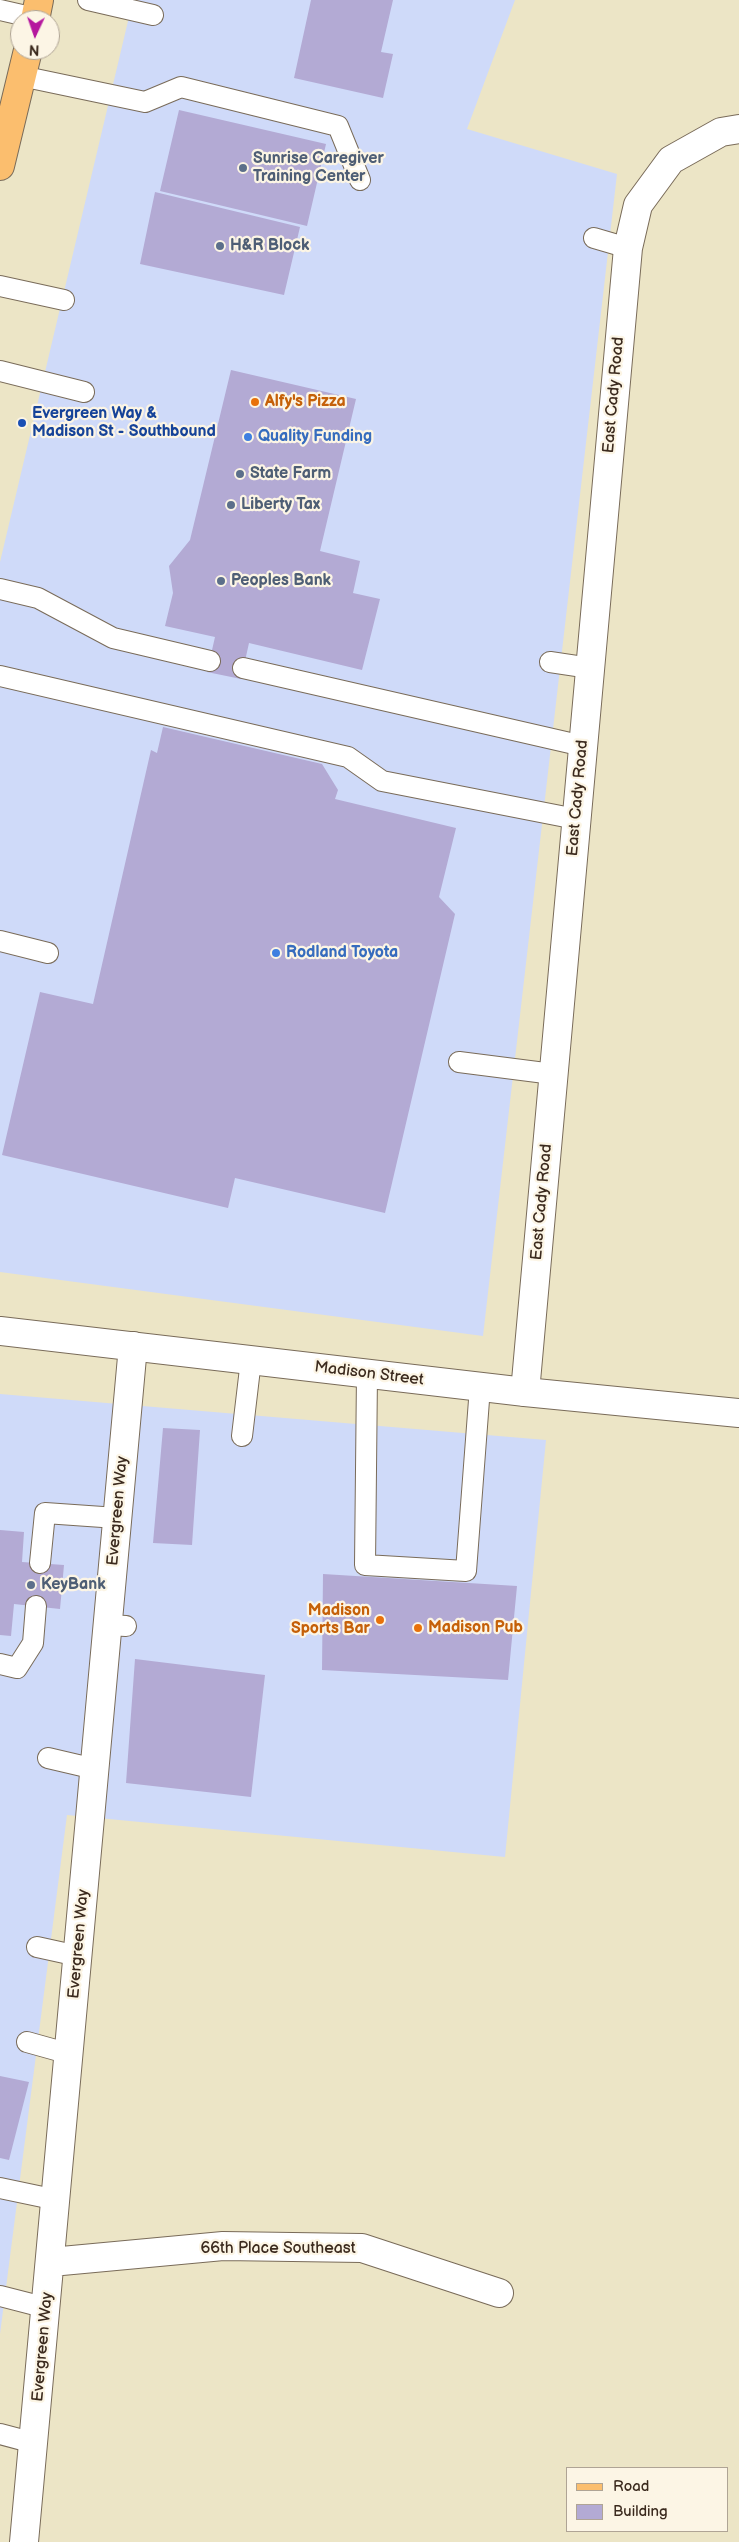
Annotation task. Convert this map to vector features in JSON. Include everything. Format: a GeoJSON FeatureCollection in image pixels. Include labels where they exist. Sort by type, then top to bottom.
{"type":"FeatureCollection","features":[{"type":"Feature","properties":{"kind":"main road"},"geometry":{"type":"LineString","coordinates":[[2,149],[25,60]]}},
{"type":"Feature","properties":{"kind":"street","name":"East Cady Road"},"geometry":{"type":"LineString","coordinates":[[525,1392],[628,248],[638,205],[671,160],[721,132],[739,129]]}},
{"type":"Feature","properties":{"kind":"street","name":"Madison Street"},"geometry":{"type":"LineString","coordinates":[[0,1331],[525,1392],[739,1413]]}},
{"type":"Feature","properties":{"kind":"street","name":"Evergreen Way"},"geometry":{"type":"LineString","coordinates":[[24,2542],[57,2200],[95,1769],[117,1626],[118,1518],[133,1346]]}},
{"type":"Feature","properties":{"kind":"street","name":"66th Place Southeast"},"geometry":{"type":"LineString","coordinates":[[51,2262],[223,2246],[362,2248],[499,2293]]}},
{"type":"Feature","properties":{"kind":"lane"},"geometry":{"type":"LineString","coordinates":[[88,0],[153,15]]}},
{"type":"Feature","properties":{"kind":"lane"},"geometry":{"type":"LineString","coordinates":[[21,76],[145,102],[181,87],[338,126],[360,180]]}},
{"type":"Feature","properties":{"kind":"lane"},"geometry":{"type":"LineString","coordinates":[[594,238],[628,248]]}},
{"type":"Feature","properties":{"kind":"lane"},"geometry":{"type":"LineString","coordinates":[[0,286],[64,300]]}},
{"type":"Feature","properties":{"kind":"lane"},"geometry":{"type":"LineString","coordinates":[[0,371],[84,392]]}},
{"type":"Feature","properties":{"kind":"lane"},"geometry":{"type":"LineString","coordinates":[[0,589],[38,598],[113,638],[210,661]]}},
{"type":"Feature","properties":{"kind":"lane"},"geometry":{"type":"LineString","coordinates":[[550,662],[590,668]]}},
{"type":"Feature","properties":{"kind":"lane"},"geometry":{"type":"LineString","coordinates":[[243,668],[583,746]]}},
{"type":"Feature","properties":{"kind":"lane"},"geometry":{"type":"LineString","coordinates":[[0,676],[348,758],[382,781],[576,819]]}},
{"type":"Feature","properties":{"kind":"lane"},"geometry":{"type":"LineString","coordinates":[[0,941],[48,953]]}},
{"type":"Feature","properties":{"kind":"lane"},"geometry":{"type":"LineString","coordinates":[[458,1062],[553,1074]]}},
{"type":"Feature","properties":{"kind":"lane"},"geometry":{"type":"LineString","coordinates":[[242,1436],[250,1360]]}},
{"type":"Feature","properties":{"kind":"lane"},"geometry":{"type":"LineString","coordinates":[[367,1374],[365,1565],[466,1571],[480,1387]]}},
{"type":"Feature","properties":{"kind":"lane"},"geometry":{"type":"LineString","coordinates":[[40,1563],[45,1513],[118,1518]]}},
{"type":"Feature","properties":{"kind":"lane"},"geometry":{"type":"LineString","coordinates":[[0,1664],[17,1668],[34,1643],[36,1606]]}},
{"type":"Feature","properties":{"kind":"lane"},"geometry":{"type":"LineString","coordinates":[[48,1758],[95,1769]]}},
{"type":"Feature","properties":{"kind":"lane"},"geometry":{"type":"LineString","coordinates":[[37,1948],[78,1956]]}},
{"type":"Feature","properties":{"kind":"lane"},"geometry":{"type":"LineString","coordinates":[[27,2042],[70,2054]]}},
{"type":"Feature","properties":{"kind":"lane"},"geometry":{"type":"LineString","coordinates":[[0,2188],[57,2200]]}},
{"type":"Feature","properties":{"kind":"lane"},"geometry":{"type":"LineString","coordinates":[[0,2296],[47,2308]]}},
{"type":"Feature","properties":{"kind":"lane"},"geometry":{"type":"LineString","coordinates":[[0,2434],[34,2443]]}},
{"type":"Feature","properties":{"kind":"shaded area"},"geometry":{"type":"Polygon","coordinates":[[[133,0],[515,0],[467,129],[617,174],[483,1336],[0,1272],[0,562],[133,0]]]}},
{"type":"Feature","properties":{"kind":"shaded area"},"geometry":{"type":"Polygon","coordinates":[[[0,1394],[546,1440],[505,1857],[67,1815],[0,2334],[0,1394]]]}},
{"type":"Feature","properties":{"kind":"building"},"geometry":{"type":"Polygon","coordinates":[[[311,0],[393,0],[381,52],[393,54],[383,98],[294,78],[311,0]]]}},
{"type":"Feature","properties":{"kind":"building","name":"Sunrise Caregiver Training Center"},"geometry":{"type":"Polygon","coordinates":[[[179,110],[326,144],[307,226],[160,191],[179,110]]]}},
{"type":"Feature","properties":{"kind":"building","name":"H&R Block"},"geometry":{"type":"Polygon","coordinates":[[[155,192],[300,227],[284,295],[140,264],[155,192]]]}},
{"type":"Feature","properties":{"kind":"building"},"geometry":{"type":"Polygon","coordinates":[[[231,370],[356,399],[320,551],[360,561],[353,593],[380,599],[362,670],[249,643],[241,679],[207,672],[215,637],[165,626],[173,593],[169,566],[190,540],[231,370]]]}},
{"type":"Feature","properties":{"kind":"building","name":"Rodland Toyota"},"geometry":{"type":"Polygon","coordinates":[[[163,727],[322,764],[338,790],[335,799],[456,828],[439,897],[455,914],[385,1213],[235,1178],[228,1208],[2,1155],[40,992],[93,1004],[151,750],[157,753],[163,727]]]}},
{"type":"Feature","properties":{"kind":"building"},"geometry":{"type":"Polygon","coordinates":[[[163,1428],[200,1430],[192,1545],[153,1543],[163,1428]]]}},
{"type":"Feature","properties":{"kind":"building","name":"KeyBank"},"geometry":{"type":"Polygon","coordinates":[[[0,1530],[24,1532],[22,1562],[64,1565],[60,1609],[14,1604],[11,1636],[0,1635],[0,1530]]]}},
{"type":"Feature","properties":{"kind":"building","name":"Madison Pub"},"geometry":{"type":"Polygon","coordinates":[[[323,1574],[517,1586],[508,1680],[322,1670],[323,1574]]]}},
{"type":"Feature","properties":{"kind":"building"},"geometry":{"type":"Polygon","coordinates":[[[135,1659],[265,1675],[251,1797],[126,1783],[135,1659]]]}},
{"type":"Feature","properties":{"kind":"building"},"geometry":{"type":"Polygon","coordinates":[[[0,2076],[29,2082],[9,2160],[0,2158],[0,2076]]]}},
{"type":"Feature","properties":{"kind":"place","name":"Sunrise Caregiver Training Center"},"geometry":{"type":"Point","coordinates":[243,168]}},
{"type":"Feature","properties":{"kind":"place","name":"H&R Block"},"geometry":{"type":"Point","coordinates":[220,246]}},
{"type":"Feature","properties":{"kind":"place","name":"Alfy's Pizza"},"geometry":{"type":"Point","coordinates":[255,402]}},
{"type":"Feature","properties":{"kind":"place","name":"Evergreen Way & Madison St - Southbound"},"geometry":{"type":"Point","coordinates":[22,423]}},
{"type":"Feature","properties":{"kind":"place","name":"Quality Funding"},"geometry":{"type":"Point","coordinates":[248,437]}},
{"type":"Feature","properties":{"kind":"place","name":"State Farm"},"geometry":{"type":"Point","coordinates":[240,474]}},
{"type":"Feature","properties":{"kind":"place","name":"Liberty Tax"},"geometry":{"type":"Point","coordinates":[231,505]}},
{"type":"Feature","properties":{"kind":"place","name":"Peoples Bank"},"geometry":{"type":"Point","coordinates":[221,581]}},
{"type":"Feature","properties":{"kind":"place","name":"Rodland Toyota"},"geometry":{"type":"Point","coordinates":[276,953]}},
{"type":"Feature","properties":{"kind":"place","name":"KeyBank"},"geometry":{"type":"Point","coordinates":[31,1585]}},
{"type":"Feature","properties":{"kind":"place","name":"Madison Sports Bar"},"geometry":{"type":"Point","coordinates":[380,1620]}},
{"type":"Feature","properties":{"kind":"place","name":"Madison Pub"},"geometry":{"type":"Point","coordinates":[418,1628]}}]}
